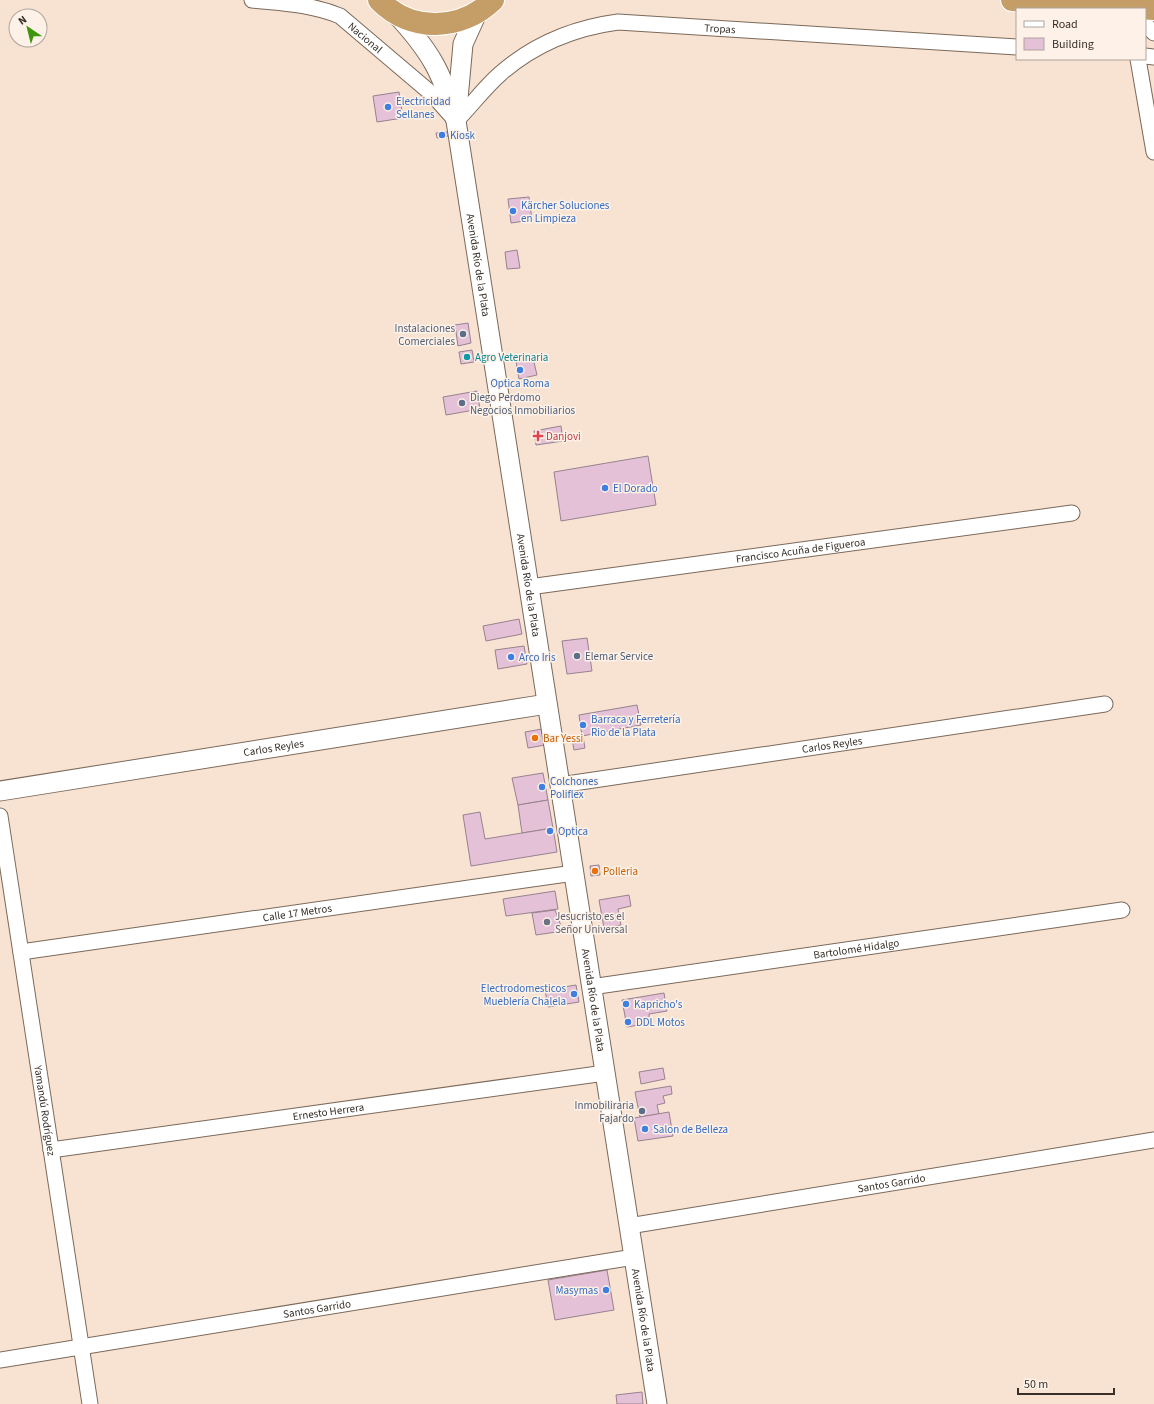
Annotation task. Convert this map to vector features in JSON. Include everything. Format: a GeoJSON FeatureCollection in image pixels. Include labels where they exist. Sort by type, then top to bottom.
{"type":"FeatureCollection","features":[{"type":"Feature","properties":{"kind":"highway"},"geometry":{"type":"LineString","coordinates":[[379,0],[396,14],[422,23],[437,24],[451,23],[485,7]]}},
{"type":"Feature","properties":{"kind":"highway"},"geometry":{"type":"LineString","coordinates":[[1012,0],[1130,8]]}},
{"type":"Feature","properties":{"kind":"street","name":"Nacional"},"geometry":{"type":"LineString","coordinates":[[252,0],[306,5],[322,8],[340,16],[432,94],[456,121]]}},
{"type":"Feature","properties":{"kind":"street","name":"Avenida Río de la Plata"},"geometry":{"type":"LineString","coordinates":[[456,121],[463,44],[485,7]]}},
{"type":"Feature","properties":{"kind":"street","name":"Avenida Río de la Plata"},"geometry":{"type":"LineString","coordinates":[[396,14],[415,34],[432,57],[446,85],[456,121],[657,1404]]}},
{"type":"Feature","properties":{"kind":"street","name":"Tropas"},"geometry":{"type":"LineString","coordinates":[[456,121],[499,75],[529,52],[570,32],[591,26],[618,22],[1016,47]]}},
{"type":"Feature","properties":{"kind":"street"},"geometry":{"type":"LineString","coordinates":[[1146,25],[1154,33]]}},
{"type":"Feature","properties":{"kind":"street"},"geometry":{"type":"LineString","coordinates":[[1138,60],[1154,152]]}},
{"type":"Feature","properties":{"kind":"street","name":"Francisco Acuña de Figueroa"},"geometry":{"type":"LineString","coordinates":[[529,587],[1072,513]]}},
{"type":"Feature","properties":{"kind":"street","name":"Carlos Reyles"},"geometry":{"type":"LineString","coordinates":[[0,791],[547,704]]}},
{"type":"Feature","properties":{"kind":"street","name":"Carlos Reyles"},"geometry":{"type":"LineString","coordinates":[[560,785],[1105,704]]}},
{"type":"Feature","properties":{"kind":"street","name":"Yamandú Rodríguez"},"geometry":{"type":"LineString","coordinates":[[0,816],[90,1404]]}},
{"type":"Feature","properties":{"kind":"street","name":"Calle 17 Metros"},"geometry":{"type":"LineString","coordinates":[[21,952],[574,873]]}},
{"type":"Feature","properties":{"kind":"street","name":"Bartolomé Hidalgo"},"geometry":{"type":"LineString","coordinates":[[592,986],[1122,910]]}},
{"type":"Feature","properties":{"kind":"street","name":"Ernesto Herrera"},"geometry":{"type":"LineString","coordinates":[[51,1150],[605,1073]]}},
{"type":"Feature","properties":{"kind":"street","name":"Santos Garrido"},"geometry":{"type":"LineString","coordinates":[[629,1226],[1154,1140]]}},
{"type":"Feature","properties":{"kind":"street","name":"Santos Garrido"},"geometry":{"type":"LineString","coordinates":[[0,1360],[634,1257]]}},
{"type":"Feature","properties":{"kind":"building","name":"Electricidad Sellanes"},"geometry":{"type":"Polygon","coordinates":[[[399,92],[403,118],[377,122],[373,96],[399,92]]]}},
{"type":"Feature","properties":{"kind":"building","name":"Kiosk"},"geometry":{"type":"Polygon","coordinates":[[[448,132],[448,136],[437,138],[436,133],[448,132]]]}},
{"type":"Feature","properties":{"kind":"building"},"geometry":{"type":"Polygon","coordinates":[[[529,197],[532,220],[511,223],[508,199],[529,197]]]}},
{"type":"Feature","properties":{"kind":"building"},"geometry":{"type":"Polygon","coordinates":[[[517,250],[520,268],[507,269],[505,252],[517,250]]]}},
{"type":"Feature","properties":{"kind":"building","name":"Instalaciones Comerciales"},"geometry":{"type":"Polygon","coordinates":[[[468,323],[471,343],[458,346],[455,325],[468,323]]]}},
{"type":"Feature","properties":{"kind":"building","name":"Agro Veterinaria"},"geometry":{"type":"Polygon","coordinates":[[[472,350],[474,362],[461,364],[459,352],[472,350]]]}},
{"type":"Feature","properties":{"kind":"building"},"geometry":{"type":"Polygon","coordinates":[[[533,358],[537,375],[519,379],[516,361],[533,358]]]}},
{"type":"Feature","properties":{"kind":"building","name":"Diego Perdomo Negocios Inmobiliarios"},"geometry":{"type":"Polygon","coordinates":[[[477,391],[480,409],[446,415],[443,397],[477,391]]]}},
{"type":"Feature","properties":{"kind":"building"},"geometry":{"type":"Polygon","coordinates":[[[561,426],[563,441],[536,445],[534,431],[561,426]]]}},
{"type":"Feature","properties":{"kind":"building","name":"El Dorado"},"geometry":{"type":"Polygon","coordinates":[[[648,456],[656,505],[561,521],[554,472],[648,456]]]}},
{"type":"Feature","properties":{"kind":"building"},"geometry":{"type":"Polygon","coordinates":[[[519,619],[522,634],[486,641],[483,626],[519,619]]]}},
{"type":"Feature","properties":{"kind":"building","name":"Elemar Service"},"geometry":{"type":"Polygon","coordinates":[[[587,638],[592,671],[567,674],[562,641],[587,638]]]}},
{"type":"Feature","properties":{"kind":"building","name":"Arco Iris"},"geometry":{"type":"Polygon","coordinates":[[[524,646],[527,664],[498,669],[495,650],[524,646]]]}},
{"type":"Feature","properties":{"kind":"building"},"geometry":{"type":"Polygon","coordinates":[[[637,705],[641,725],[582,736],[579,715],[637,705]]]}},
{"type":"Feature","properties":{"kind":"building","name":"Bar Yessi"},"geometry":{"type":"Polygon","coordinates":[[[542,729],[545,745],[528,748],[525,732],[542,729]]]}},
{"type":"Feature","properties":{"kind":"building"},"geometry":{"type":"Polygon","coordinates":[[[583,737],[585,748],[574,750],[572,739],[583,737]]]}},
{"type":"Feature","properties":{"kind":"building"},"geometry":{"type":"Polygon","coordinates":[[[543,773],[548,800],[518,805],[512,778],[543,773]]]}},
{"type":"Feature","properties":{"kind":"building"},"geometry":{"type":"Polygon","coordinates":[[[548,800],[553,828],[522,833],[518,805],[548,800]]]}},
{"type":"Feature","properties":{"kind":"building"},"geometry":{"type":"Polygon","coordinates":[[[480,812],[485,839],[553,828],[557,852],[471,866],[463,815],[480,812]]]}},
{"type":"Feature","properties":{"kind":"building","name":"Polleria"},"geometry":{"type":"Polygon","coordinates":[[[599,865],[600,875],[591,876],[590,866],[599,865]]]}},
{"type":"Feature","properties":{"kind":"building"},"geometry":{"type":"Polygon","coordinates":[[[555,891],[558,909],[506,916],[503,899],[555,891]]]}},
{"type":"Feature","properties":{"kind":"building"},"geometry":{"type":"Polygon","coordinates":[[[629,895],[631,906],[618,909],[621,925],[604,928],[599,900],[629,895]]]}},
{"type":"Feature","properties":{"kind":"building","name":"Jesucristo es el Señor Universal"},"geometry":{"type":"Polygon","coordinates":[[[555,910],[563,931],[536,935],[532,913],[555,910]]]}},
{"type":"Feature","properties":{"kind":"building"},"geometry":{"type":"Polygon","coordinates":[[[576,985],[579,1002],[548,1007],[545,990],[576,985]]]}},
{"type":"Feature","properties":{"kind":"building"},"geometry":{"type":"Polygon","coordinates":[[[664,993],[667,1011],[649,1014],[650,1023],[627,1027],[622,1000],[664,993]]]}},
{"type":"Feature","properties":{"kind":"building"},"geometry":{"type":"Polygon","coordinates":[[[663,1068],[665,1079],[641,1084],[639,1072],[663,1068]]]}},
{"type":"Feature","properties":{"kind":"building"},"geometry":{"type":"Polygon","coordinates":[[[671,1086],[672,1094],[663,1096],[665,1103],[657,1105],[659,1114],[640,1117],[635,1092],[671,1086]]]}},
{"type":"Feature","properties":{"kind":"building"},"geometry":{"type":"Polygon","coordinates":[[[669,1112],[673,1136],[638,1141],[634,1118],[669,1112]]]}},
{"type":"Feature","properties":{"kind":"building"},"geometry":{"type":"Polygon","coordinates":[[[607,1270],[614,1310],[555,1320],[548,1280],[607,1270]]]}},
{"type":"Feature","properties":{"kind":"building"},"geometry":{"type":"Polygon","coordinates":[[[642,1392],[643,1404],[617,1404],[616,1395],[642,1392]]]}},
{"type":"Feature","properties":{"kind":"place","name":"Electricidad Sellanes"},"geometry":{"type":"Point","coordinates":[388,107]}},
{"type":"Feature","properties":{"kind":"place","name":"Kiosk"},"geometry":{"type":"Point","coordinates":[442,135]}},
{"type":"Feature","properties":{"kind":"place","name":"Kärcher Soluciones en Limpieza"},"geometry":{"type":"Point","coordinates":[513,211]}},
{"type":"Feature","properties":{"kind":"place","name":"Instalaciones Comerciales"},"geometry":{"type":"Point","coordinates":[463,334]}},
{"type":"Feature","properties":{"kind":"place","name":"Agro Veterinaria"},"geometry":{"type":"Point","coordinates":[467,357]}},
{"type":"Feature","properties":{"kind":"place","name":"Optica Roma"},"geometry":{"type":"Point","coordinates":[520,370]}},
{"type":"Feature","properties":{"kind":"place","name":"Diego Perdomo Negocios Inmobiliarios"},"geometry":{"type":"Point","coordinates":[462,403]}},
{"type":"Feature","properties":{"kind":"place","name":"Danjovi"},"geometry":{"type":"Point","coordinates":[538,436]}},
{"type":"Feature","properties":{"kind":"place","name":"El Dorado"},"geometry":{"type":"Point","coordinates":[605,488]}},
{"type":"Feature","properties":{"kind":"place","name":"Elemar Service"},"geometry":{"type":"Point","coordinates":[577,656]}},
{"type":"Feature","properties":{"kind":"place","name":"Arco Iris"},"geometry":{"type":"Point","coordinates":[511,657]}},
{"type":"Feature","properties":{"kind":"place","name":"Barraca y Ferretería Rio de la Plata"},"geometry":{"type":"Point","coordinates":[583,725]}},
{"type":"Feature","properties":{"kind":"place","name":"Bar Yessi"},"geometry":{"type":"Point","coordinates":[535,738]}},
{"type":"Feature","properties":{"kind":"place","name":"Colchones Poliflex"},"geometry":{"type":"Point","coordinates":[542,787]}},
{"type":"Feature","properties":{"kind":"place","name":"Optica"},"geometry":{"type":"Point","coordinates":[550,831]}},
{"type":"Feature","properties":{"kind":"place","name":"Polleria"},"geometry":{"type":"Point","coordinates":[595,871]}},
{"type":"Feature","properties":{"kind":"place","name":"Jesucristo es el Señor Universal"},"geometry":{"type":"Point","coordinates":[547,922]}},
{"type":"Feature","properties":{"kind":"place","name":"Electrodomesticos Mueblería Chalela"},"geometry":{"type":"Point","coordinates":[574,994]}},
{"type":"Feature","properties":{"kind":"place","name":"Kapricho's"},"geometry":{"type":"Point","coordinates":[626,1004]}},
{"type":"Feature","properties":{"kind":"place","name":"DDL Motos"},"geometry":{"type":"Point","coordinates":[628,1022]}},
{"type":"Feature","properties":{"kind":"place","name":"Inmobiliraria Fajardo"},"geometry":{"type":"Point","coordinates":[642,1111]}},
{"type":"Feature","properties":{"kind":"place","name":"Salon de Belleza"},"geometry":{"type":"Point","coordinates":[645,1129]}},
{"type":"Feature","properties":{"kind":"place","name":"Masymas"},"geometry":{"type":"Point","coordinates":[606,1290]}}]}
